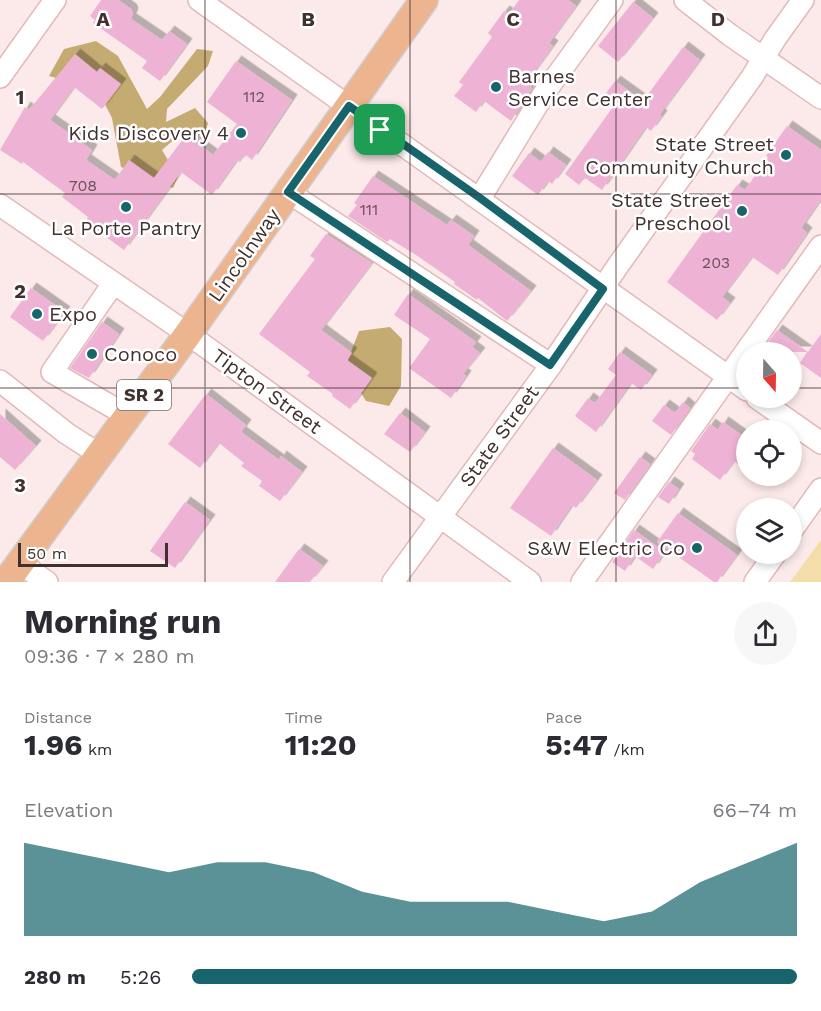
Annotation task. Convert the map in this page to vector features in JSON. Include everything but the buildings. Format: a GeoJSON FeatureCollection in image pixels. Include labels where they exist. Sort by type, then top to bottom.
{"type":"FeatureCollection","features":[{"type":"Feature","properties":{"kind":"main road","name":"Lincolnway"},"geometry":{"type":"LineString","coordinates":[[188,334],[424,0]]}},
{"type":"Feature","properties":{"kind":"main road","name":"SR 2"},"geometry":{"type":"LineString","coordinates":[[13,573],[188,334]]}},
{"type":"Feature","properties":{"kind":"street"},"geometry":{"type":"LineString","coordinates":[[0,77],[55,0]]}},
{"type":"Feature","properties":{"kind":"street"},"geometry":{"type":"LineString","coordinates":[[199,0],[480,198],[603,289],[736,383]]}},
{"type":"Feature","properties":{"kind":"street"},"geometry":{"type":"LineString","coordinates":[[480,198],[545,92],[612,0]]}},
{"type":"Feature","properties":{"kind":"street"},"geometry":{"type":"LineString","coordinates":[[684,0],[821,98]]}},
{"type":"Feature","properties":{"kind":"street","name":"State Street"},"geometry":{"type":"LineString","coordinates":[[393,582],[550,365],[803,0]]}},
{"type":"Feature","properties":{"kind":"street"},"geometry":{"type":"LineString","coordinates":[[288,192],[550,365]]}},
{"type":"Feature","properties":{"kind":"street","name":"Tipton Street"},"geometry":{"type":"LineString","coordinates":[[0,205],[188,334],[440,516],[470,541],[530,582]]}},
{"type":"Feature","properties":{"kind":"street"},"geometry":{"type":"LineString","coordinates":[[582,582],[821,246]]}},
{"type":"Feature","properties":{"kind":"street"},"geometry":{"type":"LineString","coordinates":[[113,284],[52,372],[128,416]]}},
{"type":"Feature","properties":{"kind":"street"},"geometry":{"type":"LineString","coordinates":[[0,381],[66,433],[100,455]]}},
{"type":"Feature","properties":{"kind":"street"},"geometry":{"type":"LineString","coordinates":[[771,408],[821,443]]}},
{"type":"Feature","properties":{"kind":"street"},"geometry":{"type":"LineString","coordinates":[[802,516],[821,489]]}},
{"type":"Feature","properties":{"kind":"street"},"geometry":{"type":"LineString","coordinates":[[755,582],[768,564]]}},
{"type":"Feature","properties":{"kind":"street"},"geometry":{"type":"LineString","coordinates":[[13,573],[47,582]]}},
{"type":"Feature","properties":{"kind":"shaded area"},"geometry":{"type":"Polygon","coordinates":[[[96,41],[118,56],[147,109],[160,97],[197,49],[213,51],[208,66],[167,109],[166,122],[195,108],[208,123],[205,135],[178,136],[162,150],[178,177],[173,188],[121,167],[112,118],[97,89],[49,76],[64,49],[96,41]]]}},
{"type":"Feature","properties":{"kind":"shaded area"},"geometry":{"type":"Polygon","coordinates":[[[390,327],[402,339],[401,386],[389,406],[366,401],[345,368],[359,331],[390,327]]]}},
{"type":"Feature","properties":{"kind":"shaded area"},"geometry":{"type":"Polygon","coordinates":[[[821,540],[821,582],[790,582],[821,540]]]}},
{"type":"Feature","properties":{"kind":"place","name":"Barnes Service Center"},"geometry":{"type":"Point","coordinates":[496,87]}},
{"type":"Feature","properties":{"kind":"place","name":"Kids Discovery 4"},"geometry":{"type":"Point","coordinates":[241,133]}},
{"type":"Feature","properties":{"kind":"place","name":"State Street Community Church"},"geometry":{"type":"Point","coordinates":[786,155]}},
{"type":"Feature","properties":{"kind":"place","name":"La Porte Pantry"},"geometry":{"type":"Point","coordinates":[126,207]}},
{"type":"Feature","properties":{"kind":"place","name":"State Street Preschool"},"geometry":{"type":"Point","coordinates":[742,211]}},
{"type":"Feature","properties":{"kind":"place","name":"Expo"},"geometry":{"type":"Point","coordinates":[37,314]}},
{"type":"Feature","properties":{"kind":"place","name":"Conoco"},"geometry":{"type":"Point","coordinates":[92,354]}},
{"type":"Feature","properties":{"kind":"place","name":"S&W Electric Co"},"geometry":{"type":"Point","coordinates":[697,548]}},
{"type":"Feature","properties":{"kind":"route"},"geometry":{"type":"LineString","coordinates":[[349,106],[380,130],[480,198],[603,289],[550,365],[288,192],[349,106]]}}]}
